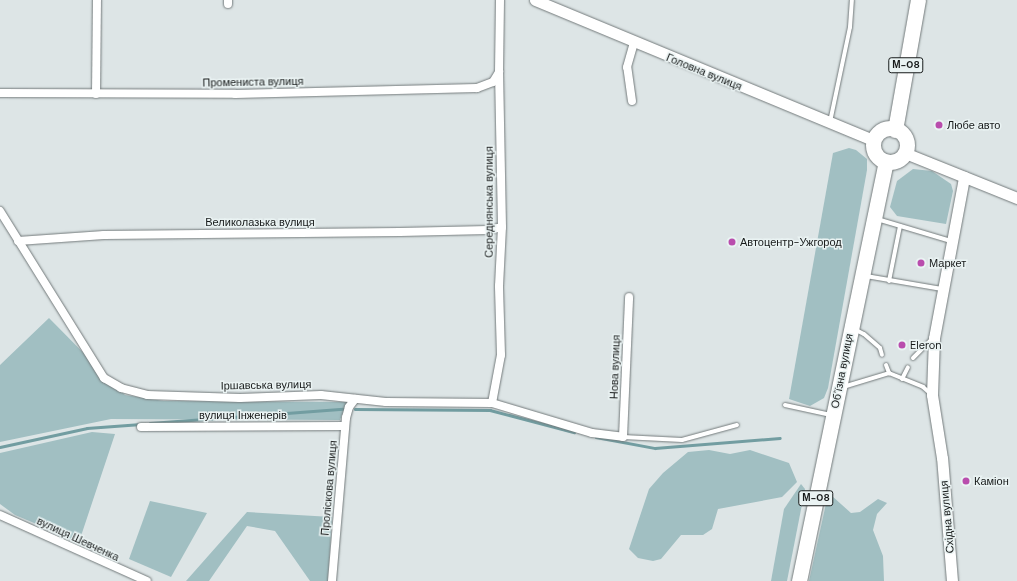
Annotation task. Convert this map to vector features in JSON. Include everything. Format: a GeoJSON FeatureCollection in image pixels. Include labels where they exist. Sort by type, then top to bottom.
{"type":"FeatureCollection","features":[{"type":"Feature","properties":{"kind":"highway","name":"М-08"},"geometry":{"type":"LineString","coordinates":[[895,130],[918,0]]}},
{"type":"Feature","properties":{"kind":"highway"},"geometry":{"type":"LineString","coordinates":[[885,129],[895,130],[904,136],[905,153],[897,160],[886,162],[877,156],[873,140],[885,129]]}},
{"type":"Feature","properties":{"kind":"highway","name":"Обʼїзна вулиця"},"geometry":{"type":"LineString","coordinates":[[799,581],[873,217],[886,162]]}},
{"type":"Feature","properties":{"kind":"street"},"geometry":{"type":"LineString","coordinates":[[96,94],[97,0]]}},
{"type":"Feature","properties":{"kind":"street","name":"Середнянська вулиця"},"geometry":{"type":"LineString","coordinates":[[492,403],[501,355],[499,286],[502,227],[498,72],[500,0]]}},
{"type":"Feature","properties":{"kind":"street","name":"Головна вулиця"},"geometry":{"type":"LineString","coordinates":[[536,0],[634,43],[873,140]]}},
{"type":"Feature","properties":{"kind":"street"},"geometry":{"type":"LineString","coordinates":[[632,102],[627,67],[634,43]]}},
{"type":"Feature","properties":{"kind":"street","name":"Промениста вулиця"},"geometry":{"type":"LineString","coordinates":[[0,93],[96,94],[476,88],[493,82],[498,72]]}},
{"type":"Feature","properties":{"kind":"street"},"geometry":{"type":"LineString","coordinates":[[905,153],[1017,198]]}},
{"type":"Feature","properties":{"kind":"street"},"geometry":{"type":"LineString","coordinates":[[932,395],[934,338],[964,177]]}},
{"type":"Feature","properties":{"kind":"street","name":"Іршавська вулиця"},"geometry":{"type":"LineString","coordinates":[[0,211],[104,378],[121,388],[147,395],[240,398],[321,395],[355,399],[492,403],[592,432],[623,437]]}},
{"type":"Feature","properties":{"kind":"street","name":"Великолазька вулиця"},"geometry":{"type":"LineString","coordinates":[[18,241],[104,234],[400,232],[488,230],[502,227]]}},
{"type":"Feature","properties":{"kind":"street","name":"Нова вулиця"},"geometry":{"type":"LineString","coordinates":[[623,437],[629,297]]}},
{"type":"Feature","properties":{"kind":"street","name":"Східна вулиця"},"geometry":{"type":"LineString","coordinates":[[932,395],[941,453],[952,581]]}},
{"type":"Feature","properties":{"kind":"street","name":"Проліскова вулиця"},"geometry":{"type":"LineString","coordinates":[[332,581],[346,426],[349,407],[355,399]]}},
{"type":"Feature","properties":{"kind":"street","name":"вулиця Інженерів"},"geometry":{"type":"LineString","coordinates":[[141,427],[346,426]]}},
{"type":"Feature","properties":{"kind":"street","name":"вулиця Шевченка"},"geometry":{"type":"LineString","coordinates":[[0,515],[147,581]]}},
{"type":"Feature","properties":{"kind":"lane"},"geometry":{"type":"LineString","coordinates":[[830,123],[850,27],[852,0]]}},
{"type":"Feature","properties":{"kind":"lane"},"geometry":{"type":"LineString","coordinates":[[873,217],[951,241]]}},
{"type":"Feature","properties":{"kind":"lane"},"geometry":{"type":"LineString","coordinates":[[889,281],[900,226]]}},
{"type":"Feature","properties":{"kind":"lane"},"geometry":{"type":"LineString","coordinates":[[861,275],[942,290]]}},
{"type":"Feature","properties":{"kind":"lane"},"geometry":{"type":"LineString","coordinates":[[851,328],[864,334],[880,348],[882,355]]}},
{"type":"Feature","properties":{"kind":"lane"},"geometry":{"type":"LineString","coordinates":[[913,358],[934,338]]}},
{"type":"Feature","properties":{"kind":"lane"},"geometry":{"type":"LineString","coordinates":[[886,365],[889,373]]}},
{"type":"Feature","properties":{"kind":"lane"},"geometry":{"type":"LineString","coordinates":[[902,379],[908,367]]}},
{"type":"Feature","properties":{"kind":"lane"},"geometry":{"type":"LineString","coordinates":[[838,389],[855,382],[889,373],[923,387],[932,395]]}},
{"type":"Feature","properties":{"kind":"lane"},"geometry":{"type":"LineString","coordinates":[[785,405],[833,416]]}},
{"type":"Feature","properties":{"kind":"lane"},"geometry":{"type":"LineString","coordinates":[[623,437],[682,440],[737,425]]}},
{"type":"Feature","properties":{"kind":"shaded area"},"geometry":{"type":"Polygon","coordinates":[[[849,148],[856,150],[867,159],[867,170],[828,388],[824,398],[810,406],[789,399],[833,153],[849,148]]]}},
{"type":"Feature","properties":{"kind":"shaded area"},"geometry":{"type":"Polygon","coordinates":[[[913,169],[932,171],[951,184],[953,191],[946,224],[897,216],[890,207],[897,181],[913,169]]]}},
{"type":"Feature","properties":{"kind":"shaded area"},"geometry":{"type":"Polygon","coordinates":[[[49,318],[125,395],[164,401],[347,402],[340,420],[111,419],[0,442],[0,365],[49,318]]]}},
{"type":"Feature","properties":{"kind":"shaded area"},"geometry":{"type":"Polygon","coordinates":[[[92,432],[115,434],[79,542],[15,515],[0,504],[0,453],[92,432]]]}},
{"type":"Feature","properties":{"kind":"shaded area"},"geometry":{"type":"Polygon","coordinates":[[[709,450],[730,454],[750,450],[789,463],[797,482],[782,497],[718,509],[712,529],[703,535],[681,535],[661,559],[653,561],[638,558],[629,549],[649,489],[663,473],[688,452],[709,450]]]}},
{"type":"Feature","properties":{"kind":"shaded area"},"geometry":{"type":"Polygon","coordinates":[[[801,484],[805,489],[787,581],[771,581],[784,509],[801,484]]]}},
{"type":"Feature","properties":{"kind":"shaded area"},"geometry":{"type":"Polygon","coordinates":[[[832,496],[851,513],[860,512],[878,499],[887,503],[877,514],[873,530],[883,556],[884,581],[809,581],[827,499],[832,496]]]}},
{"type":"Feature","properties":{"kind":"shaded area"},"geometry":{"type":"Polygon","coordinates":[[[150,501],[207,513],[171,577],[129,559],[150,501]]]}},
{"type":"Feature","properties":{"kind":"shaded area"},"geometry":{"type":"Polygon","coordinates":[[[247,512],[332,517],[328,581],[310,581],[275,531],[247,526],[209,581],[186,581],[247,512]]]}},
{"type":"Feature","properties":{"kind":"waterway"},"geometry":{"type":"LineString","coordinates":[[150,423],[342,409]]}},
{"type":"Feature","properties":{"kind":"waterway"},"geometry":{"type":"LineString","coordinates":[[355,409],[490,410],[574,432]]}},
{"type":"Feature","properties":{"kind":"waterway"},"geometry":{"type":"LineString","coordinates":[[0,447],[87,428],[141,424]]}},
{"type":"Feature","properties":{"kind":"waterway"},"geometry":{"type":"LineString","coordinates":[[596,437],[655,448],[780,438]]}},
{"type":"Feature","properties":{"kind":"place","name":"Любе авто"},"geometry":{"type":"Point","coordinates":[939,125]}},
{"type":"Feature","properties":{"kind":"place","name":"Автоцентр-Ужгород"},"geometry":{"type":"Point","coordinates":[732,242]}},
{"type":"Feature","properties":{"kind":"place","name":"Маркет"},"geometry":{"type":"Point","coordinates":[921,263]}},
{"type":"Feature","properties":{"kind":"place","name":"Eleron"},"geometry":{"type":"Point","coordinates":[902,345]}},
{"type":"Feature","properties":{"kind":"place","name":"Каміон"},"geometry":{"type":"Point","coordinates":[966,481]}}]}
